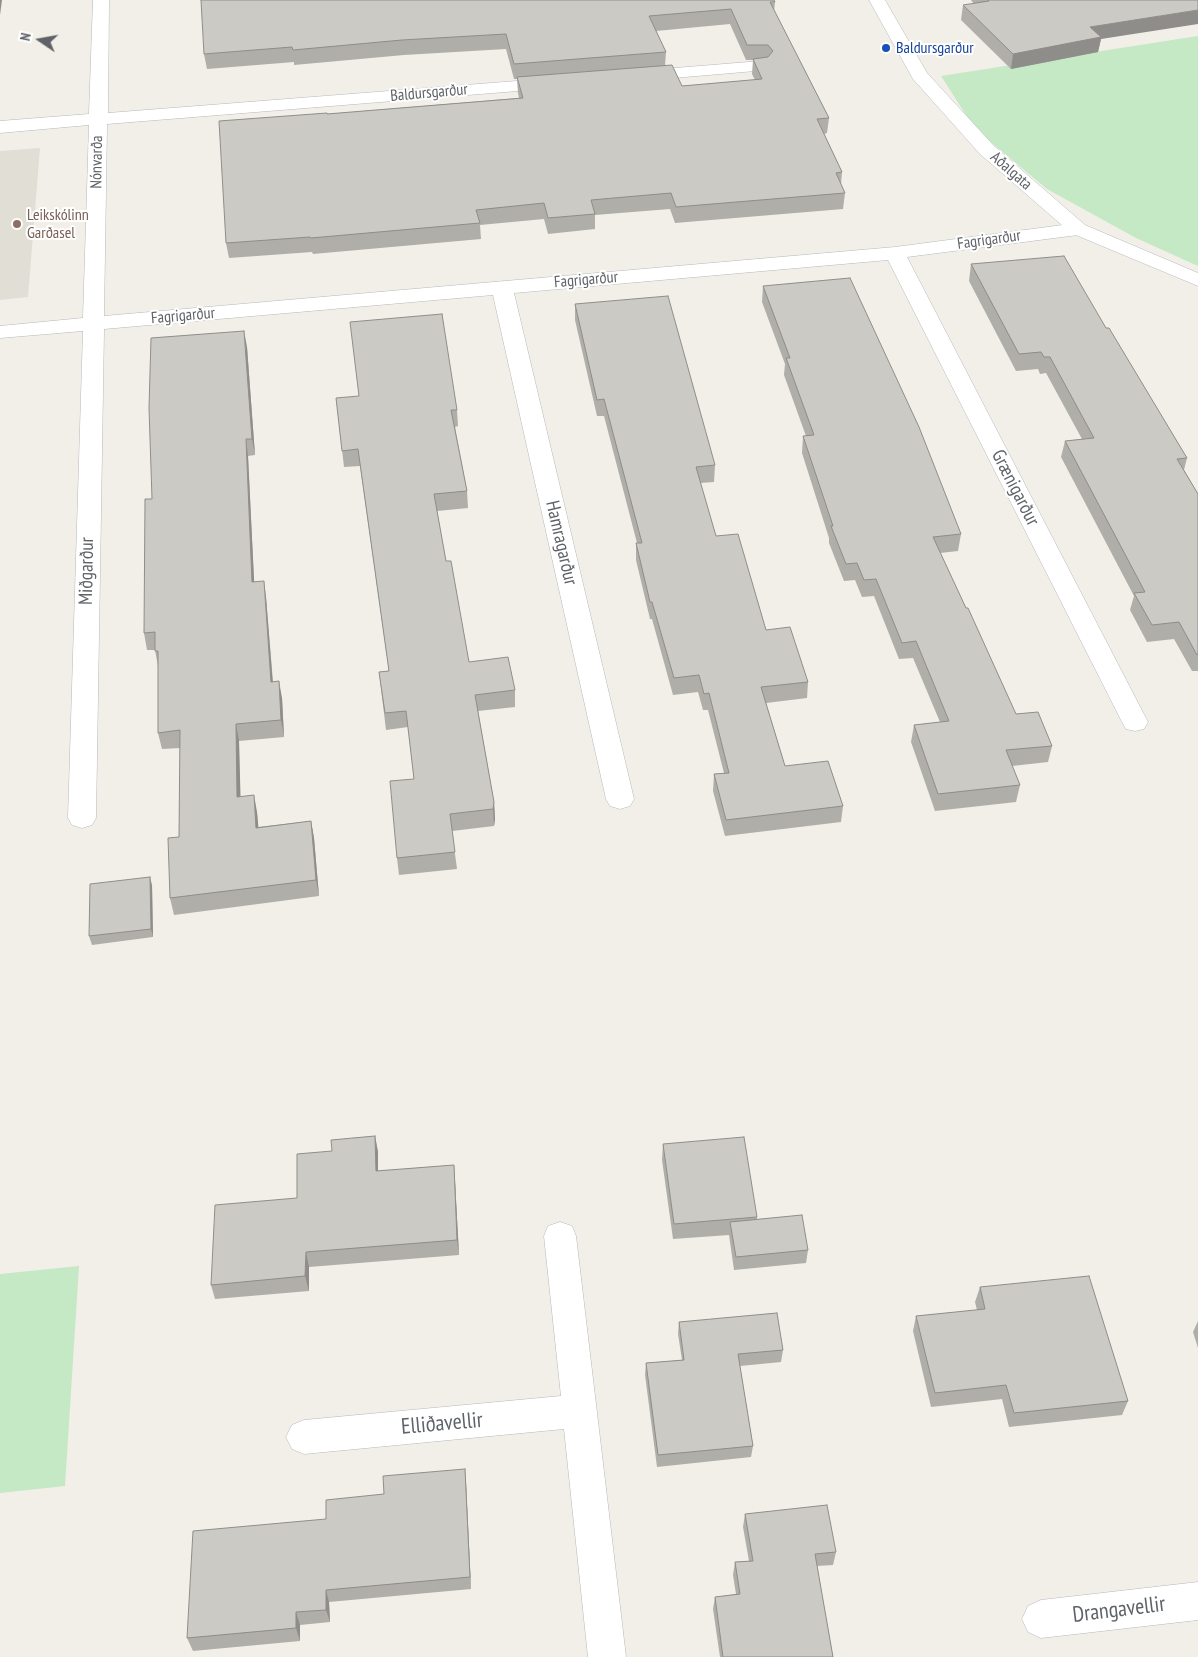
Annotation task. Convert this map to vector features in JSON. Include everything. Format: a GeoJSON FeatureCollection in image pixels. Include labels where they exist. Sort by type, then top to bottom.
{"type":"FeatureCollection","features":[{"type":"Feature","properties":{"kind":"street","name":"Nónvarða"},"geometry":{"type":"LineString","coordinates":[[93,324],[100,0]]}},
{"type":"Feature","properties":{"kind":"street","name":"Aðalgata"},"geometry":{"type":"LineString","coordinates":[[877,0],[919,75],[987,150],[1078,228],[1198,280]]}},
{"type":"Feature","properties":{"kind":"street"},"geometry":{"type":"LineString","coordinates":[[624,77],[761,66]]}},
{"type":"Feature","properties":{"kind":"street","name":"Baldursgarður"},"geometry":{"type":"LineString","coordinates":[[0,128],[575,81]]}},
{"type":"Feature","properties":{"kind":"street","name":"Fagrigarður"},"geometry":{"type":"LineString","coordinates":[[0,332],[895,253],[1078,228]]}},
{"type":"Feature","properties":{"kind":"street","name":"Grænigarður"},"geometry":{"type":"LineString","coordinates":[[895,253],[1135,722]]}},
{"type":"Feature","properties":{"kind":"street","name":"Hamragarður"},"geometry":{"type":"LineString","coordinates":[[502,288],[620,799]]}},
{"type":"Feature","properties":{"kind":"street","name":"Miðgarður"},"geometry":{"type":"LineString","coordinates":[[82,818],[93,324]]}},
{"type":"Feature","properties":{"kind":"street"},"geometry":{"type":"LineString","coordinates":[[560,1236],[607,1657]]}},
{"type":"Feature","properties":{"kind":"street","name":"Elliðavellir"},"geometry":{"type":"LineString","coordinates":[[304,1437],[580,1411]]}},
{"type":"Feature","properties":{"kind":"street","name":"Drangavellir"},"geometry":{"type":"LineString","coordinates":[[1041,1619],[1198,1600]]}},
{"type":"Feature","properties":{"kind":"shaded area","name":"Leikskólinn Garðasel"},"geometry":{"type":"Polygon","coordinates":[[[40,148],[28,297],[0,300],[0,151],[40,148]]]}},
{"type":"Feature","properties":{"kind":"green space"},"geometry":{"type":"Polygon","coordinates":[[[1198,36],[1198,266],[1136,238],[1047,189],[975,129],[941,76],[1198,36]]]}},
{"type":"Feature","properties":{"kind":"green space"},"geometry":{"type":"Polygon","coordinates":[[[79,1266],[65,1486],[0,1493],[0,1274],[79,1266]]]}},
{"type":"Feature","properties":{"kind":"building"},"geometry":{"type":"Polygon","coordinates":[[[201,0],[774,0],[775,2],[770,2],[829,118],[817,119],[842,172],[836,173],[845,193],[676,207],[671,193],[591,200],[595,214],[548,218],[544,203],[476,210],[480,223],[311,238],[226,243],[219,121],[523,98],[517,77],[672,65],[682,86],[762,79],[753,59],[768,57],[773,51],[768,45],[747,45],[731,9],[649,16],[666,52],[514,64],[506,34],[402,40],[293,50],[292,47],[204,54],[201,0]]]}},
{"type":"Feature","properties":{"kind":"building"},"geometry":{"type":"Polygon","coordinates":[[[988,0],[1198,0],[1198,10],[1090,27],[1101,37],[1013,54],[963,5],[988,0]]]}},
{"type":"Feature","properties":{"kind":"building"},"geometry":{"type":"Polygon","coordinates":[[[1064,256],[1106,328],[1109,328],[1187,458],[1177,459],[1198,494],[1197,655],[1179,622],[1152,625],[1134,593],[1145,592],[1065,441],[1094,438],[1050,357],[1044,357],[1041,352],[1019,354],[971,264],[1064,256]]]}},
{"type":"Feature","properties":{"kind":"building"},"geometry":{"type":"Polygon","coordinates":[[[850,278],[919,427],[961,534],[933,537],[966,608],[968,608],[1016,714],[1038,712],[1052,746],[1006,750],[1020,785],[938,794],[914,725],[949,721],[916,641],[902,643],[876,579],[864,580],[857,563],[846,564],[831,526],[833,526],[803,436],[814,435],[786,358],[790,358],[763,286],[850,278]]]}},
{"type":"Feature","properties":{"kind":"building"},"geometry":{"type":"Polygon","coordinates":[[[668,296],[715,465],[696,467],[716,536],[738,534],[766,630],[790,627],[808,682],[761,687],[785,766],[828,761],[843,806],[726,820],[714,774],[729,773],[709,693],[704,694],[699,675],[674,678],[652,602],[650,602],[636,543],[642,543],[604,399],[597,400],[575,304],[668,296]]]}},
{"type":"Feature","properties":{"kind":"building"},"geometry":{"type":"Polygon","coordinates":[[[442,314],[457,410],[451,410],[467,491],[434,494],[446,561],[451,561],[469,662],[508,657],[515,690],[475,695],[494,802],[493,809],[450,814],[455,852],[397,858],[390,781],[414,779],[406,711],[385,713],[379,672],[389,671],[358,449],[342,451],[336,398],[359,396],[350,322],[442,314]]]}},
{"type":"Feature","properties":{"kind":"building"},"geometry":{"type":"Polygon","coordinates":[[[244,331],[252,439],[246,439],[252,582],[264,581],[271,682],[279,681],[281,720],[236,724],[237,797],[254,795],[256,828],[311,821],[316,880],[170,898],[168,838],[179,837],[180,730],[158,733],[158,651],[155,651],[155,632],[144,633],[145,499],[152,499],[149,408],[151,338],[244,331]]]}},
{"type":"Feature","properties":{"kind":"building"},"geometry":{"type":"Polygon","coordinates":[[[150,877],[151,929],[89,936],[90,884],[150,877]]]}},
{"type":"Feature","properties":{"kind":"building"},"geometry":{"type":"Polygon","coordinates":[[[375,1136],[376,1171],[454,1165],[457,1240],[306,1252],[305,1276],[211,1285],[215,1205],[297,1198],[297,1154],[332,1151],[331,1140],[375,1136]]]}},
{"type":"Feature","properties":{"kind":"building"},"geometry":{"type":"Polygon","coordinates":[[[744,1137],[757,1217],[674,1224],[663,1144],[744,1137]]]}},
{"type":"Feature","properties":{"kind":"building"},"geometry":{"type":"Polygon","coordinates":[[[802,1215],[808,1250],[736,1257],[730,1222],[802,1215]]]}},
{"type":"Feature","properties":{"kind":"building"},"geometry":{"type":"Polygon","coordinates":[[[1089,1276],[1128,1401],[1014,1413],[1006,1385],[935,1393],[916,1316],[985,1309],[980,1287],[1089,1276]]]}},
{"type":"Feature","properties":{"kind":"building"},"geometry":{"type":"Polygon","coordinates":[[[777,1313],[783,1350],[738,1354],[753,1446],[658,1455],[646,1363],[684,1360],[679,1322],[777,1313]]]}},
{"type":"Feature","properties":{"kind":"building"},"geometry":{"type":"Polygon","coordinates":[[[465,1469],[470,1577],[326,1590],[326,1610],[296,1612],[296,1628],[187,1638],[193,1531],[326,1519],[326,1500],[384,1494],[383,1476],[465,1469]]]}},
{"type":"Feature","properties":{"kind":"building"},"geometry":{"type":"Polygon","coordinates":[[[827,1505],[836,1552],[815,1554],[833,1657],[723,1657],[715,1597],[740,1594],[735,1562],[753,1561],[745,1514],[827,1505]]]}},
{"type":"Feature","properties":{"kind":"place","name":"Baldursgarður"},"geometry":{"type":"Point","coordinates":[886,48]}},
{"type":"Feature","properties":{"kind":"place","name":"Leikskólinn Garðasel"},"geometry":{"type":"Point","coordinates":[17,224]}}]}
